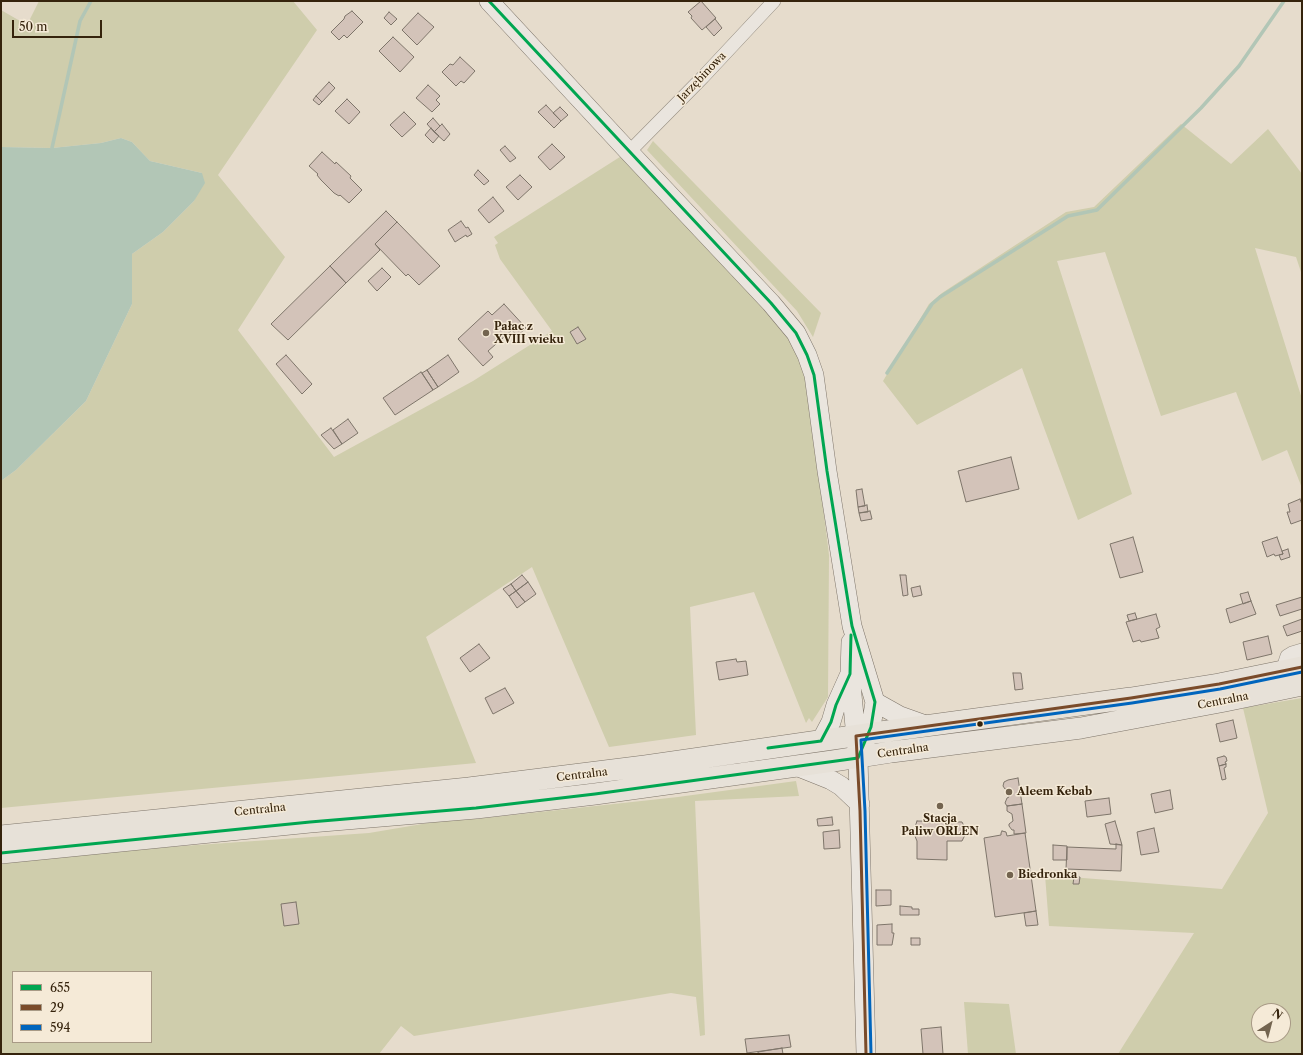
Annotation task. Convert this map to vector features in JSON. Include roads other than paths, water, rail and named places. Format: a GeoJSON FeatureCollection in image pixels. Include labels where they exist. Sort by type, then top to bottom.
{"type":"FeatureCollection","features":[{"type":"Feature","properties":{"kind":"main road"},"geometry":{"type":"LineString","coordinates":[[489,1],[771,303],[796,333],[807,355],[814,375],[827,471],[852,626],[875,702],[874,716],[862,735]]}},
{"type":"Feature","properties":{"kind":"main road"},"geometry":{"type":"LineString","coordinates":[[852,626],[850,674],[862,735],[858,758],[866,1054]]}},
{"type":"Feature","properties":{"kind":"main road","name":"Centralna"},"geometry":{"type":"LineString","coordinates":[[1,836],[523,782],[1131,698],[1219,684],[1293,668]]}},
{"type":"Feature","properties":{"kind":"main road"},"geometry":{"type":"LineString","coordinates":[[821,741],[831,722],[836,706],[850,674]]}},
{"type":"Feature","properties":{"kind":"main road","name":"Centralna"},"geometry":{"type":"LineString","coordinates":[[1,853],[280,825],[476,808],[602,793],[858,758],[891,752],[1081,728],[1302,685]]}},
{"type":"Feature","properties":{"kind":"main road"},"geometry":{"type":"LineString","coordinates":[[875,702],[900,716],[928,726]]}},
{"type":"Feature","properties":{"kind":"main road"},"geometry":{"type":"LineString","coordinates":[[796,766],[831,780],[845,790],[860,804]]}},
{"type":"Feature","properties":{"kind":"street","name":"Jarzębinowa"},"geometry":{"type":"LineString","coordinates":[[629,152],[703,77],[774,1]]}},
{"type":"Feature","properties":{"kind":"street"},"geometry":{"type":"LineString","coordinates":[[1293,668],[1285,662],[1287,656],[1302,650]]}},
{"type":"Feature","properties":{"kind":"waterway"},"geometry":{"type":"LineString","coordinates":[[52,148],[80,21],[91,1]]}},
{"type":"Feature","properties":{"kind":"waterway"},"geometry":{"type":"LineString","coordinates":[[887,373],[932,304],[940,297],[1068,216],[1097,210],[1201,108],[1239,66],[1284,1]]}},
{"type":"Feature","properties":{"kind":"place","name":"Pałac z XVIII wieku"},"geometry":{"type":"Point","coordinates":[486,333]}},
{"type":"Feature","properties":{"kind":"place","name":"Aleem Kebab"},"geometry":{"type":"Point","coordinates":[1009,792]}},
{"type":"Feature","properties":{"kind":"place","name":"Stacja Paliw ORLEN"},"geometry":{"type":"Point","coordinates":[940,806]}},
{"type":"Feature","properties":{"kind":"place","name":"Biedronka"},"geometry":{"type":"Point","coordinates":[1010,875]}}]}
